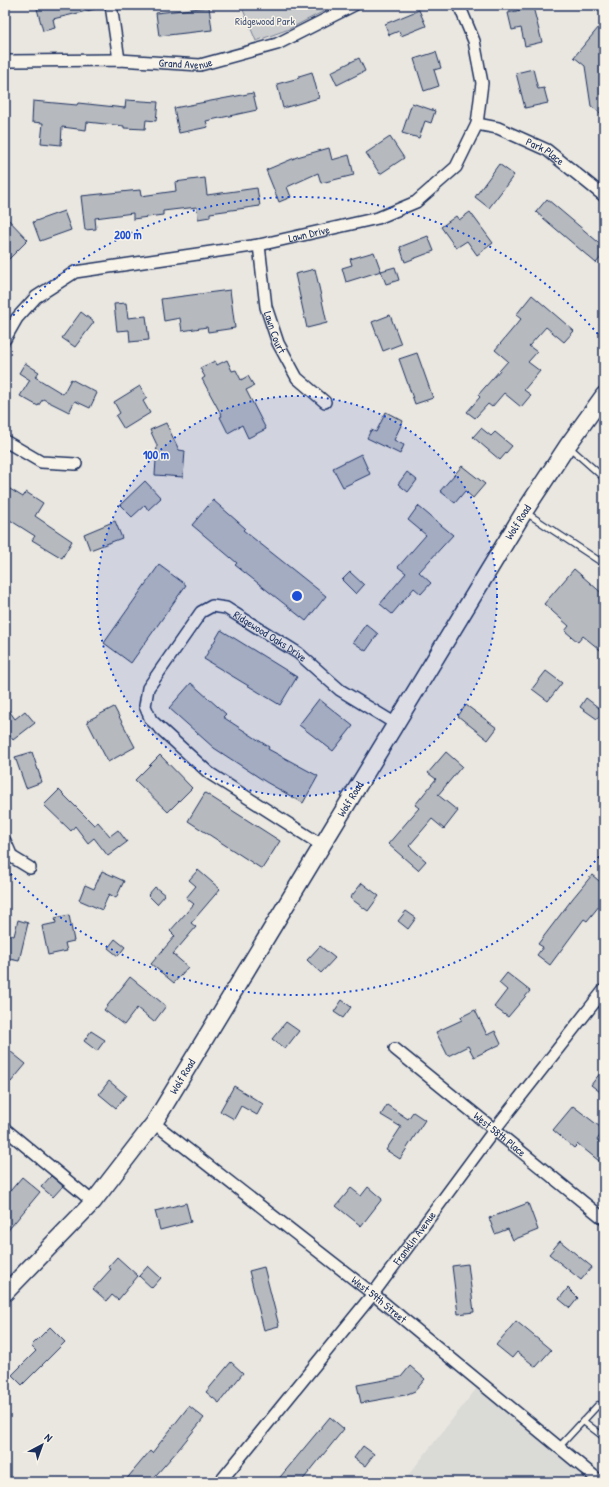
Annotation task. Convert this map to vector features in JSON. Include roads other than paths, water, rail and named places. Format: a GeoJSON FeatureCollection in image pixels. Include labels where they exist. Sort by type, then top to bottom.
{"type":"FeatureCollection","features":[{"type":"Feature","properties":{"kind":"main road","name":"Wolf Road"},"geometry":{"type":"LineString","coordinates":[[7,1289],[93,1202],[154,1123],[524,512],[604,394]]}},
{"type":"Feature","properties":{"kind":"street"},"geometry":{"type":"LineString","coordinates":[[111,5],[119,60]]}},
{"type":"Feature","properties":{"kind":"street","name":"Grand Avenue"},"geometry":{"type":"LineString","coordinates":[[5,63],[10,61],[119,60],[200,65],[277,44],[354,5]]}},
{"type":"Feature","properties":{"kind":"street","name":"Lawn Drive"},"geometry":{"type":"LineString","coordinates":[[5,339],[17,318],[36,297],[75,272],[259,245],[378,218],[416,202],[456,167],[477,124],[482,83],[474,41],[459,5]]}},
{"type":"Feature","properties":{"kind":"street","name":"Park Place"},"geometry":{"type":"LineString","coordinates":[[477,124],[498,128],[547,150],[604,196]]}},
{"type":"Feature","properties":{"kind":"street","name":"Lawn Court"},"geometry":{"type":"LineString","coordinates":[[259,245],[266,307],[278,343],[297,378],[325,402]]}},
{"type":"Feature","properties":{"kind":"street"},"geometry":{"type":"LineString","coordinates":[[5,441],[41,462],[76,464]]}},
{"type":"Feature","properties":{"kind":"street","name":"Ridgewood Oaks Drive"},"geometry":{"type":"LineString","coordinates":[[323,846],[209,773],[151,720],[145,706],[148,688],[201,612],[212,606],[226,608],[298,653],[340,690],[396,724]]}},
{"type":"Feature","properties":{"kind":"street"},"geometry":{"type":"LineString","coordinates":[[5,841],[12,857],[30,868]]}},
{"type":"Feature","properties":{"kind":"street","name":"Franklin Avenue"},"geometry":{"type":"LineString","coordinates":[[220,1482],[373,1294],[495,1129],[604,990]]}},
{"type":"Feature","properties":{"kind":"street","name":"West 58th Place"},"geometry":{"type":"LineString","coordinates":[[395,1049],[604,1219]]}},
{"type":"Feature","properties":{"kind":"street","name":"West 59th Street"},"geometry":{"type":"LineString","coordinates":[[154,1123],[373,1294],[601,1482]]}},
{"type":"Feature","properties":{"kind":"street"},"geometry":{"type":"LineString","coordinates":[[5,1129],[93,1202]]}},
{"type":"Feature","properties":{"kind":"lane"},"geometry":{"type":"LineString","coordinates":[[568,445],[604,478]]}},
{"type":"Feature","properties":{"kind":"lane"},"geometry":{"type":"LineString","coordinates":[[524,512],[604,564]]}},
{"type":"Feature","properties":{"kind":"lane"},"geometry":{"type":"LineString","coordinates":[[559,1447],[598,1405],[604,1410]]}},
{"type":"Feature","properties":{"kind":"lane"},"geometry":{"type":"LineString","coordinates":[[583,1420],[604,1437]]}},
{"type":"Feature","properties":{"kind":"park label","name":"Ridgewood Park"},"geometry":{"type":"Point","coordinates":[265,21]}}]}
